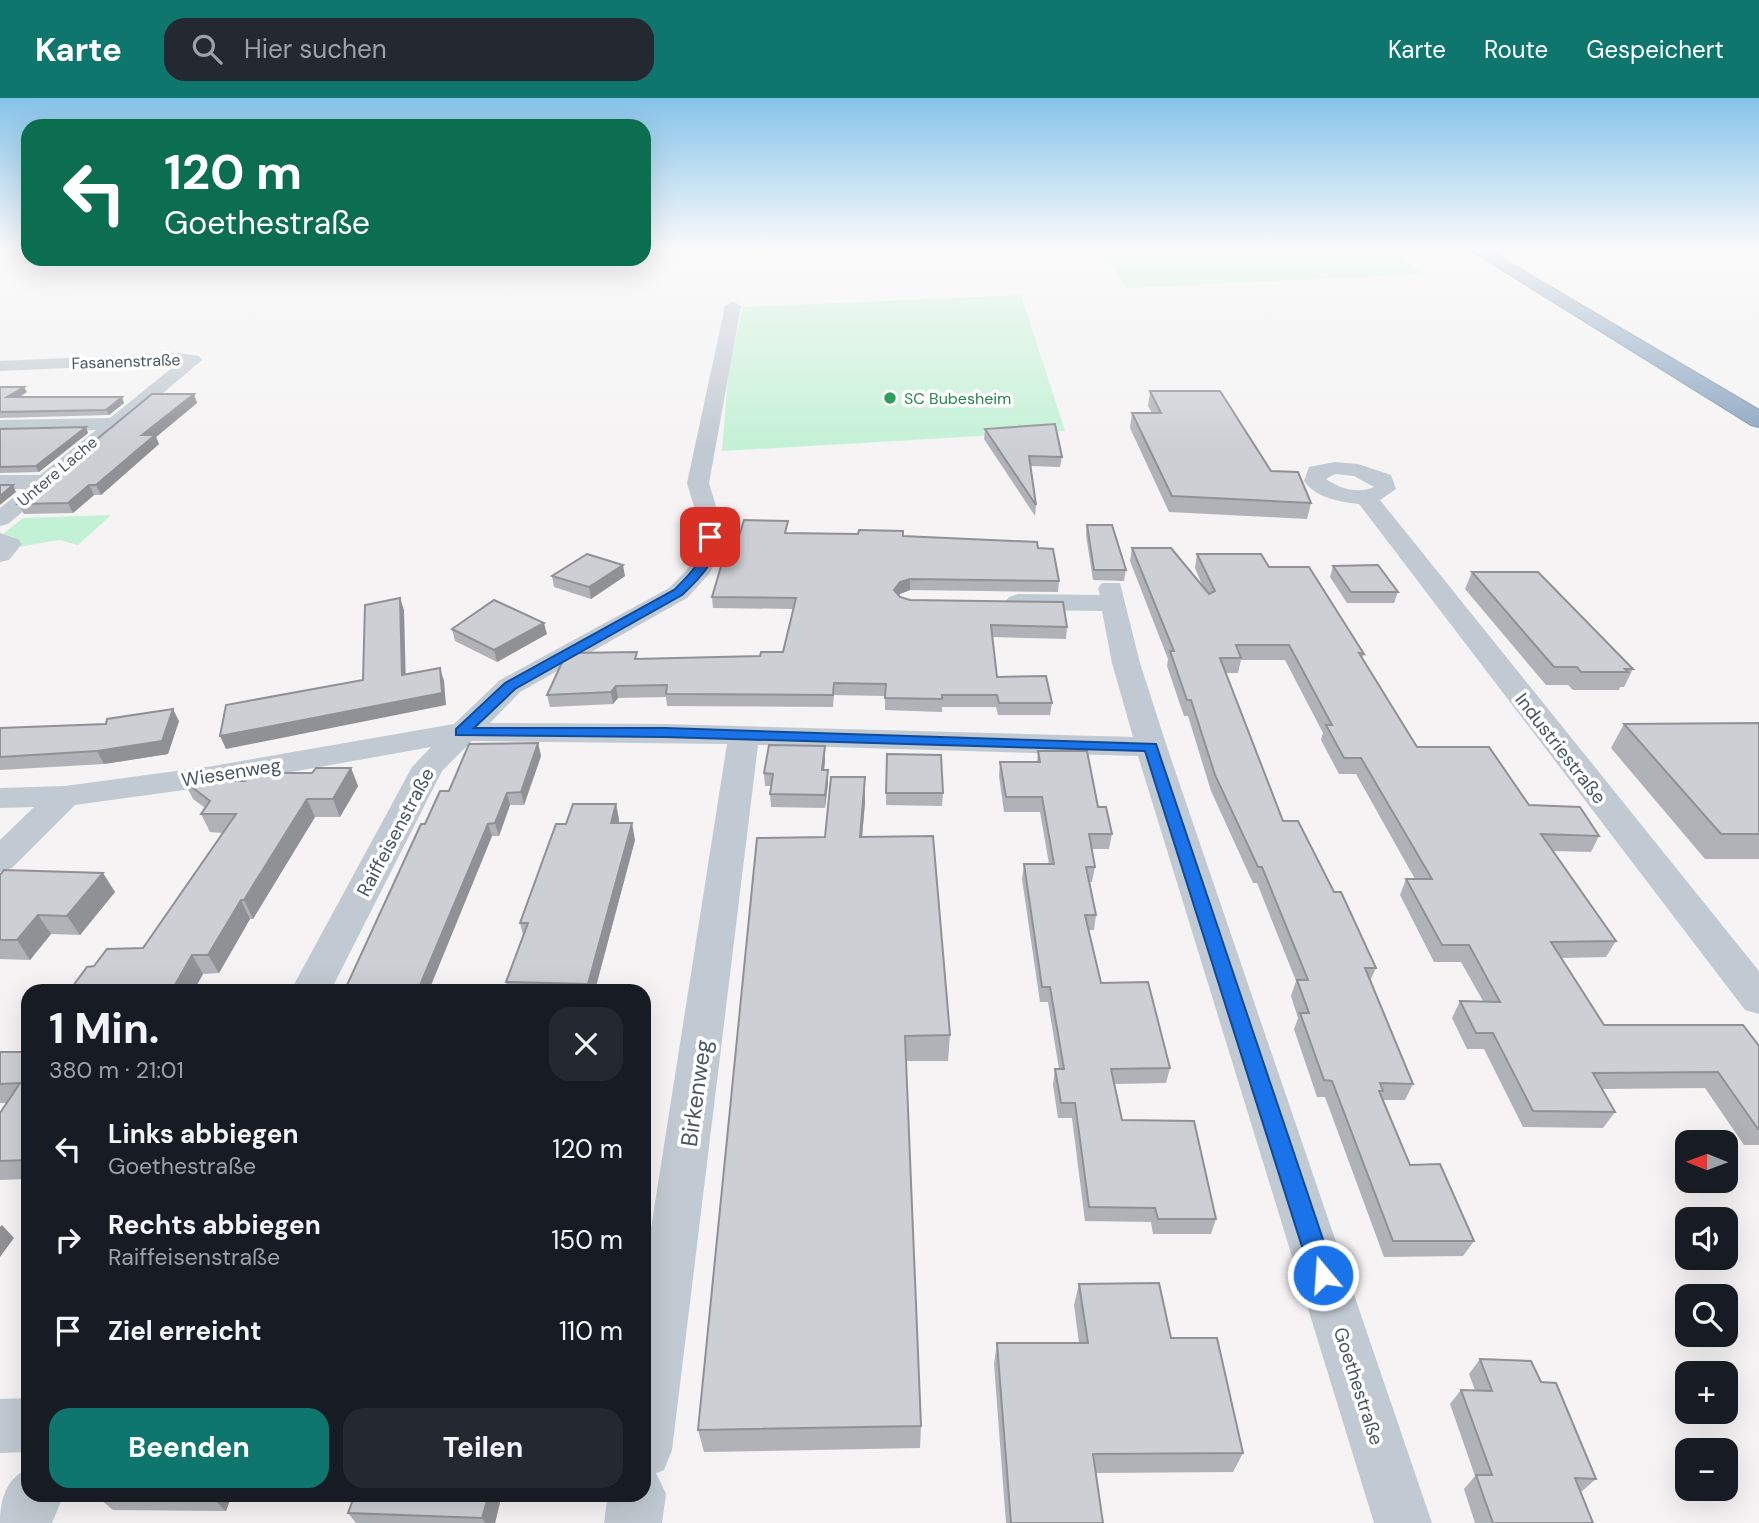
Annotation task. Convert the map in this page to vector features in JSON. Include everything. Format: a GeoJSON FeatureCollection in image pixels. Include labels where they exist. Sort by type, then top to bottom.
{"type":"FeatureCollection","features":[{"type":"Feature","properties":{"kind":"highway"},"geometry":{"type":"LineString","coordinates":[[1585,314],[1759,420]]}},
{"type":"Feature","properties":{"kind":"highway"},"geometry":{"type":"LineString","coordinates":[[1619,314],[1651,333]]}},
{"type":"Feature","properties":{"kind":"street","name":"Raiffeisenstraße"},"geometry":{"type":"LineString","coordinates":[[314,984],[428,767],[510,686],[678,593],[697,574],[711,548],[707,513],[698,484],[731,314]]}},
{"type":"Feature","properties":{"kind":"street","name":"Fasanenstraße"},"geometry":{"type":"LineString","coordinates":[[0,366],[178,358],[193,360],[114,424]]}},
{"type":"Feature","properties":{"kind":"street"},"geometry":{"type":"LineString","coordinates":[[0,426],[114,424]]}},
{"type":"Feature","properties":{"kind":"street","name":"Untere Lache"},"geometry":{"type":"LineString","coordinates":[[0,519],[114,424]]}},
{"type":"Feature","properties":{"kind":"street"},"geometry":{"type":"LineString","coordinates":[[0,482],[44,482]]}},
{"type":"Feature","properties":{"kind":"street","name":"Industriestraße"},"geometry":{"type":"LineString","coordinates":[[1364,496],[1759,999]]}},
{"type":"Feature","properties":{"kind":"street"},"geometry":{"type":"LineString","coordinates":[[0,540],[10,544],[0,555]]}},
{"type":"Feature","properties":{"kind":"street","name":"Goethestraße"},"geometry":{"type":"LineString","coordinates":[[993,602],[1112,595],[1126,663],[1151,747],[1403,1523]]}},
{"type":"Feature","properties":{"kind":"street"},"geometry":{"type":"LineString","coordinates":[[461,732],[744,736],[1151,747]]}},
{"type":"Feature","properties":{"kind":"street","name":"Wiesenweg"},"geometry":{"type":"LineString","coordinates":[[0,798],[65,796],[213,776],[461,732]]}},
{"type":"Feature","properties":{"kind":"street","name":"Birkenweg"},"geometry":{"type":"LineString","coordinates":[[651,1400],[744,736]]}},
{"type":"Feature","properties":{"kind":"street"},"geometry":{"type":"LineString","coordinates":[[0,860],[65,796]]}},
{"type":"Feature","properties":{"kind":"street"},"geometry":{"type":"LineString","coordinates":[[0,1426],[21,1425]]}},
{"type":"Feature","properties":{"kind":"street"},"geometry":{"type":"LineString","coordinates":[[20,1523],[32,1502]]}},
{"type":"Feature","properties":{"kind":"street"},"geometry":{"type":"LineString","coordinates":[[633,1523],[637,1502]]}},
{"type":"Feature","properties":{"kind":"green space","name":"SC Bubesheim"},"geometry":{"type":"Polygon","coordinates":[[[741,314],[1027,314],[1065,431],[722,451],[729,366],[741,314]]]}},
{"type":"Feature","properties":{"kind":"green space"},"geometry":{"type":"Polygon","coordinates":[[[111,515],[78,545],[59,540],[18,547],[14,537],[3,534],[23,518],[111,515]]]}},
{"type":"Feature","properties":{"kind":"building"},"geometry":{"type":"Polygon","coordinates":[[[0,387],[24,387],[7,397],[122,397],[106,410],[0,412],[0,387]]]}},
{"type":"Feature","properties":{"kind":"building"},"geometry":{"type":"Polygon","coordinates":[[[1150,391],[1220,391],[1271,471],[1298,472],[1311,503],[1172,496],[1132,413],[1161,413],[1150,391]]]}},
{"type":"Feature","properties":{"kind":"building"},"geometry":{"type":"Polygon","coordinates":[[[152,394],[194,394],[142,435],[155,435],[96,485],[89,485],[68,503],[18,504],[152,394]]]}},
{"type":"Feature","properties":{"kind":"building"},"geometry":{"type":"Polygon","coordinates":[[[1055,424],[1062,457],[1029,456],[1036,505],[985,429],[1055,424]]]}},
{"type":"Feature","properties":{"kind":"building"},"geometry":{"type":"Polygon","coordinates":[[[86,427],[36,466],[0,467],[0,429],[86,427]]]}},
{"type":"Feature","properties":{"kind":"building"},"geometry":{"type":"Polygon","coordinates":[[[0,485],[13,485],[0,496],[0,485]]]}},
{"type":"Feature","properties":{"kind":"building"},"geometry":{"type":"Polygon","coordinates":[[[744,520],[788,521],[785,533],[858,534],[859,530],[903,531],[903,536],[1037,542],[1038,548],[1053,549],[1059,581],[910,579],[900,582],[894,590],[900,597],[910,600],[1063,602],[1067,627],[991,625],[997,677],[1046,676],[1052,703],[999,703],[997,695],[942,695],[942,699],[885,698],[886,684],[834,683],[833,695],[666,694],[667,685],[616,686],[611,692],[547,695],[565,656],[572,653],[637,652],[635,659],[760,656],[761,652],[783,652],[796,598],[712,597],[730,536],[739,536],[744,520]]]}},
{"type":"Feature","properties":{"kind":"building"},"geometry":{"type":"Polygon","coordinates":[[[1087,525],[1112,525],[1126,570],[1094,570],[1087,525]]]}},
{"type":"Feature","properties":{"kind":"building"},"geometry":{"type":"Polygon","coordinates":[[[1132,548],[1171,548],[1209,594],[1215,591],[1197,554],[1261,554],[1269,567],[1309,567],[1364,654],[1359,653],[1417,747],[1489,747],[1529,805],[1580,807],[1599,836],[1541,834],[1616,941],[1551,942],[1604,1025],[1743,1025],[1759,1046],[1759,1129],[1718,1072],[1593,1073],[1615,1112],[1533,1111],[1493,1033],[1476,1033],[1460,1001],[1500,1002],[1469,945],[1442,945],[1406,879],[1432,879],[1361,758],[1344,758],[1326,725],[1332,725],[1289,645],[1236,645],[1241,658],[1220,658],[1283,821],[1298,821],[1334,892],[1341,892],[1376,968],[1365,968],[1413,1084],[1380,1083],[1383,1091],[1379,1091],[1410,1165],[1440,1164],[1474,1241],[1393,1241],[1332,1081],[1324,1080],[1300,1013],[1309,1013],[1297,980],[1308,980],[1262,867],[1258,867],[1215,775],[1191,700],[1187,700],[1170,651],[1174,651],[1132,548]]]}},
{"type":"Feature","properties":{"kind":"building"},"geometry":{"type":"Polygon","coordinates":[[[587,554],[623,565],[589,587],[552,576],[587,554]]]}},
{"type":"Feature","properties":{"kind":"building"},"geometry":{"type":"Polygon","coordinates":[[[1378,565],[1398,592],[1351,592],[1333,566],[1378,565]]]}},
{"type":"Feature","properties":{"kind":"building"},"geometry":{"type":"Polygon","coordinates":[[[1472,572],[1538,572],[1633,669],[1625,669],[1628,672],[1581,672],[1577,667],[1554,667],[1472,572]]]}},
{"type":"Feature","properties":{"kind":"building"},"geometry":{"type":"Polygon","coordinates":[[[400,598],[402,675],[440,668],[442,693],[220,736],[226,705],[363,680],[365,605],[400,598]]]}},
{"type":"Feature","properties":{"kind":"building"},"geometry":{"type":"Polygon","coordinates":[[[494,600],[544,623],[494,650],[452,629],[494,600]]]}},
{"type":"Feature","properties":{"kind":"building"},"geometry":{"type":"Polygon","coordinates":[[[173,709],[162,741],[97,751],[0,757],[0,728],[106,724],[107,719],[173,709]]]}},
{"type":"Feature","properties":{"kind":"building"},"geometry":{"type":"Polygon","coordinates":[[[1759,723],[1759,834],[1721,834],[1624,724],[1759,723]]]}},
{"type":"Feature","properties":{"kind":"building"},"geometry":{"type":"Polygon","coordinates":[[[538,743],[521,792],[507,793],[495,823],[488,824],[421,984],[347,984],[421,824],[425,824],[440,791],[449,791],[469,744],[538,743]]]}},
{"type":"Feature","properties":{"kind":"building"},"geometry":{"type":"Polygon","coordinates":[[[769,745],[825,746],[822,770],[828,770],[825,795],[770,794],[773,774],[764,773],[769,745]]]}},
{"type":"Feature","properties":{"kind":"building"},"geometry":{"type":"Polygon","coordinates":[[[1038,751],[1087,751],[1098,807],[1106,807],[1112,834],[1089,834],[1095,867],[1086,867],[1096,915],[1085,915],[1101,983],[1148,982],[1170,1068],[1111,1069],[1122,1120],[1194,1121],[1216,1219],[1158,1219],[1155,1208],[1089,1207],[1075,1103],[1061,1103],[1055,1069],[1064,1069],[1050,987],[1042,987],[1024,864],[1054,864],[1042,797],[1006,797],[1000,762],[1040,762],[1038,751]]]}},
{"type":"Feature","properties":{"kind":"building"},"geometry":{"type":"Polygon","coordinates":[[[887,754],[941,755],[943,793],[886,793],[887,754]]]}},
{"type":"Feature","properties":{"kind":"building"},"geometry":{"type":"Polygon","coordinates":[[[316,768],[351,768],[333,799],[307,799],[208,955],[192,955],[175,984],[74,984],[87,967],[94,966],[107,949],[143,948],[236,814],[201,814],[210,801],[184,781],[245,781],[251,773],[312,773],[316,768]]]}},
{"type":"Feature","properties":{"kind":"building"},"geometry":{"type":"Polygon","coordinates":[[[831,777],[865,777],[860,837],[933,836],[950,1035],[905,1036],[921,1426],[698,1430],[757,838],[825,837],[831,777]]]}},
{"type":"Feature","properties":{"kind":"building"},"geometry":{"type":"Polygon","coordinates":[[[573,804],[616,804],[611,823],[632,823],[588,984],[506,982],[528,923],[520,923],[556,824],[566,824],[573,804]]]}},
{"type":"Feature","properties":{"kind":"building"},"geometry":{"type":"Polygon","coordinates":[[[4,870],[103,873],[67,916],[38,915],[17,940],[0,940],[0,875],[4,870]]]}},
{"type":"Feature","properties":{"kind":"building"},"geometry":{"type":"Polygon","coordinates":[[[0,1052],[21,1052],[21,1160],[0,1161],[0,1113],[20,1083],[0,1084],[0,1052]]]}},
{"type":"Feature","properties":{"kind":"building"},"geometry":{"type":"Polygon","coordinates":[[[1159,1283],[1171,1338],[1217,1338],[1243,1453],[1093,1454],[1103,1523],[1011,1523],[997,1343],[1088,1343],[1079,1284],[1159,1283]]]}},
{"type":"Feature","properties":{"kind":"building"},"geometry":{"type":"Polygon","coordinates":[[[1480,1359],[1531,1361],[1541,1382],[1556,1383],[1596,1479],[1575,1478],[1593,1523],[1493,1523],[1476,1475],[1492,1475],[1461,1390],[1492,1391],[1480,1359]]]}},
{"type":"Feature","properties":{"kind":"building"},"geometry":{"type":"Polygon","coordinates":[[[352,1502],[487,1502],[482,1518],[348,1513],[352,1502]]]}},
{"type":"Feature","properties":{"kind":"place","name":"SC Bubesheim"},"geometry":{"type":"Point","coordinates":[890,398]}},
{"type":"Feature","properties":{"kind":"route"},"geometry":{"type":"LineString","coordinates":[[710,537],[711,548],[697,574],[678,593],[510,686],[461,732],[665,733],[1151,747],[1323,1275]]}}]}
